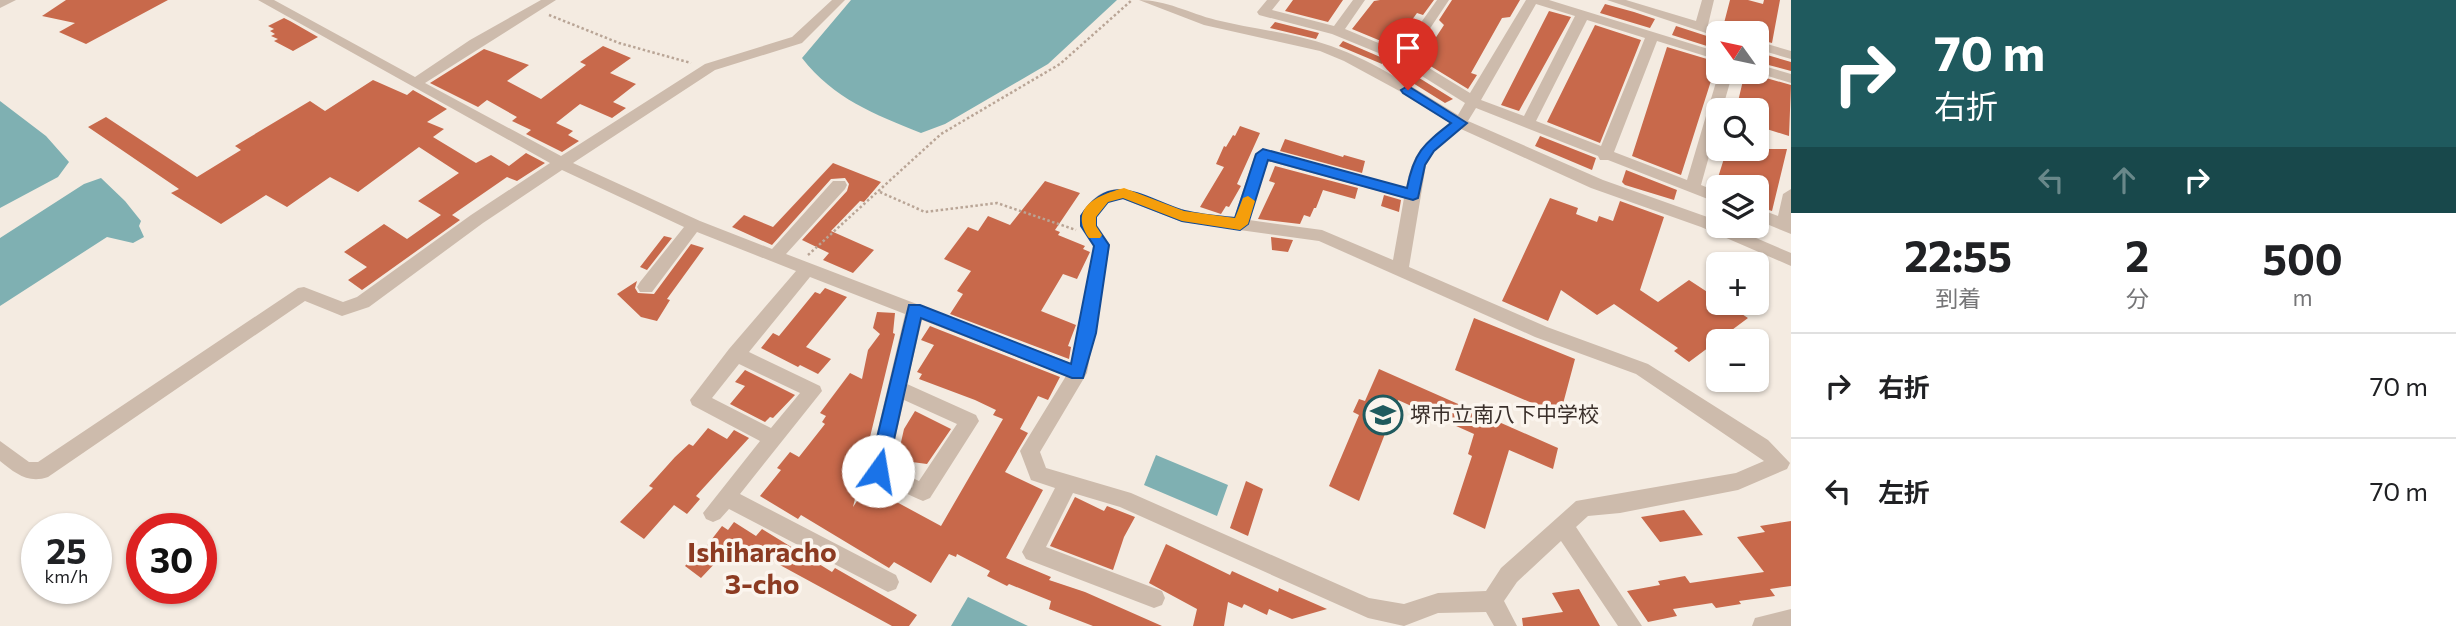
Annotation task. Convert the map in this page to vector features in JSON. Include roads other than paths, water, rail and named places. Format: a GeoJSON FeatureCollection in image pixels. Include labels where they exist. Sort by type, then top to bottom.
{"type":"FeatureCollection","features":[{"type":"Feature","properties":{"kind":"street"},"geometry":{"type":"LineString","coordinates":[[0,4],[10,0]]}},
{"type":"Feature","properties":{"kind":"street"},"geometry":{"type":"LineString","coordinates":[[264,0],[563,164],[694,225],[1077,373]]}},
{"type":"Feature","properties":{"kind":"street"},"geometry":{"type":"LineString","coordinates":[[415,83],[475,43],[550,0]]}},
{"type":"Feature","properties":{"kind":"street"},"geometry":{"type":"LineString","coordinates":[[0,449],[25,470],[41,471],[304,293],[342,309],[363,302],[477,219],[709,67],[775,49],[797,40],[839,0]]}},
{"type":"Feature","properties":{"kind":"street"},"geometry":{"type":"LineString","coordinates":[[1145,0],[1249,33],[1324,48],[1349,58],[1460,123],[1597,184],[1707,223],[1791,260]]}},
{"type":"Feature","properties":{"kind":"street"},"geometry":{"type":"LineString","coordinates":[[1274,0],[1264,12],[1336,30],[1403,58],[1474,102],[1605,156],[1706,193]]}},
{"type":"Feature","properties":{"kind":"street"},"geometry":{"type":"LineString","coordinates":[[1336,30],[1359,0]]}},
{"type":"Feature","properties":{"kind":"street"},"geometry":{"type":"LineString","coordinates":[[1403,58],[1443,0]]}},
{"type":"Feature","properties":{"kind":"street"},"geometry":{"type":"LineString","coordinates":[[1399,269],[1418,164],[1430,147],[1460,123],[1534,0],[1706,52]]}},
{"type":"Feature","properties":{"kind":"street"},"geometry":{"type":"LineString","coordinates":[[1701,27],[1708,0]]}},
{"type":"Feature","properties":{"kind":"street"},"geometry":{"type":"LineString","coordinates":[[1617,1],[1706,29]]}},
{"type":"Feature","properties":{"kind":"street"},"geometry":{"type":"LineString","coordinates":[[1527,124],[1583,15]]}},
{"type":"Feature","properties":{"kind":"street"},"geometry":{"type":"LineString","coordinates":[[1605,156],[1652,36]]}},
{"type":"Feature","properties":{"kind":"street"},"geometry":{"type":"LineString","coordinates":[[1769,49],[1791,55]]}},
{"type":"Feature","properties":{"kind":"street"},"geometry":{"type":"LineString","coordinates":[[1769,72],[1791,79]]}},
{"type":"Feature","properties":{"kind":"street"},"geometry":{"type":"LineString","coordinates":[[1693,187],[1723,84]]}},
{"type":"Feature","properties":{"kind":"street"},"geometry":{"type":"LineString","coordinates":[[1240,224],[1263,154],[1413,195]]}},
{"type":"Feature","properties":{"kind":"street"},"geometry":{"type":"LineString","coordinates":[[775,256],[839,185]]}},
{"type":"Feature","properties":{"kind":"street"},"geometry":{"type":"LineString","coordinates":[[1492,601],[1438,603],[1404,615],[1368,608],[1124,499],[1038,474],[1030,451],[1077,373],[1087,333],[1102,245],[1092,231],[1088,216],[1103,198],[1124,193],[1182,215],[1322,236],[1541,332],[1642,369],[1785,462]]}},
{"type":"Feature","properties":{"kind":"street"},"geometry":{"type":"LineString","coordinates":[[1769,219],[1787,227],[1791,194]]}},
{"type":"Feature","properties":{"kind":"street"},"geometry":{"type":"LineString","coordinates":[[646,287],[694,225]]}},
{"type":"Feature","properties":{"kind":"street"},"geometry":{"type":"LineString","coordinates":[[773,439],[699,400],[804,266]]}},
{"type":"Feature","properties":{"kind":"street"},"geometry":{"type":"LineString","coordinates":[[897,388],[969,421],[923,492],[878,471],[897,388],[915,310]]}},
{"type":"Feature","properties":{"kind":"street"},"geometry":{"type":"LineString","coordinates":[[735,354],[813,391],[719,505],[888,582]]}},
{"type":"Feature","properties":{"kind":"street"},"geometry":{"type":"LineString","coordinates":[[1492,601],[1509,575],[1583,507],[1620,504],[1738,481],[1785,462]]}},
{"type":"Feature","properties":{"kind":"street"},"geometry":{"type":"LineString","coordinates":[[1068,484],[1034,552],[1154,598]]}},
{"type":"Feature","properties":{"kind":"street"},"geometry":{"type":"LineString","coordinates":[[1563,526],[1630,626]]}},
{"type":"Feature","properties":{"kind":"street"},"geometry":{"type":"LineString","coordinates":[[1492,601],[1506,626]]}},
{"type":"Feature","properties":{"kind":"street"},"geometry":{"type":"LineString","coordinates":[[1763,626],[1791,620]]}},
{"type":"Feature","properties":{"kind":"water"},"geometry":{"type":"Polygon","coordinates":[[[851,0],[1117,0],[1048,64],[945,124],[921,133],[871,112],[841,95],[802,58],[851,0]]]}},
{"type":"Feature","properties":{"kind":"water"},"geometry":{"type":"Polygon","coordinates":[[[0,101],[46,136],[69,162],[58,177],[0,208],[0,101]]]}},
{"type":"Feature","properties":{"kind":"water"},"geometry":{"type":"Polygon","coordinates":[[[101,178],[141,221],[139,226],[144,237],[133,243],[107,237],[0,306],[0,238],[84,184],[101,178]]]}},
{"type":"Feature","properties":{"kind":"water"},"geometry":{"type":"Polygon","coordinates":[[[1156,455],[1228,485],[1217,516],[1144,485],[1156,455]]]}},
{"type":"Feature","properties":{"kind":"water"},"geometry":{"type":"Polygon","coordinates":[[[968,597],[1028,626],[951,626],[968,597]]]}},
{"type":"Feature","properties":{"kind":"place","name":"堺市立南八下中学校"},"geometry":{"type":"Point","coordinates":[1383,415]}},
{"type":"Feature","properties":{"kind":"district","name":"Ishiharacho 3-cho"},"geometry":{"type":"Point","coordinates":[762,568]}}]}
